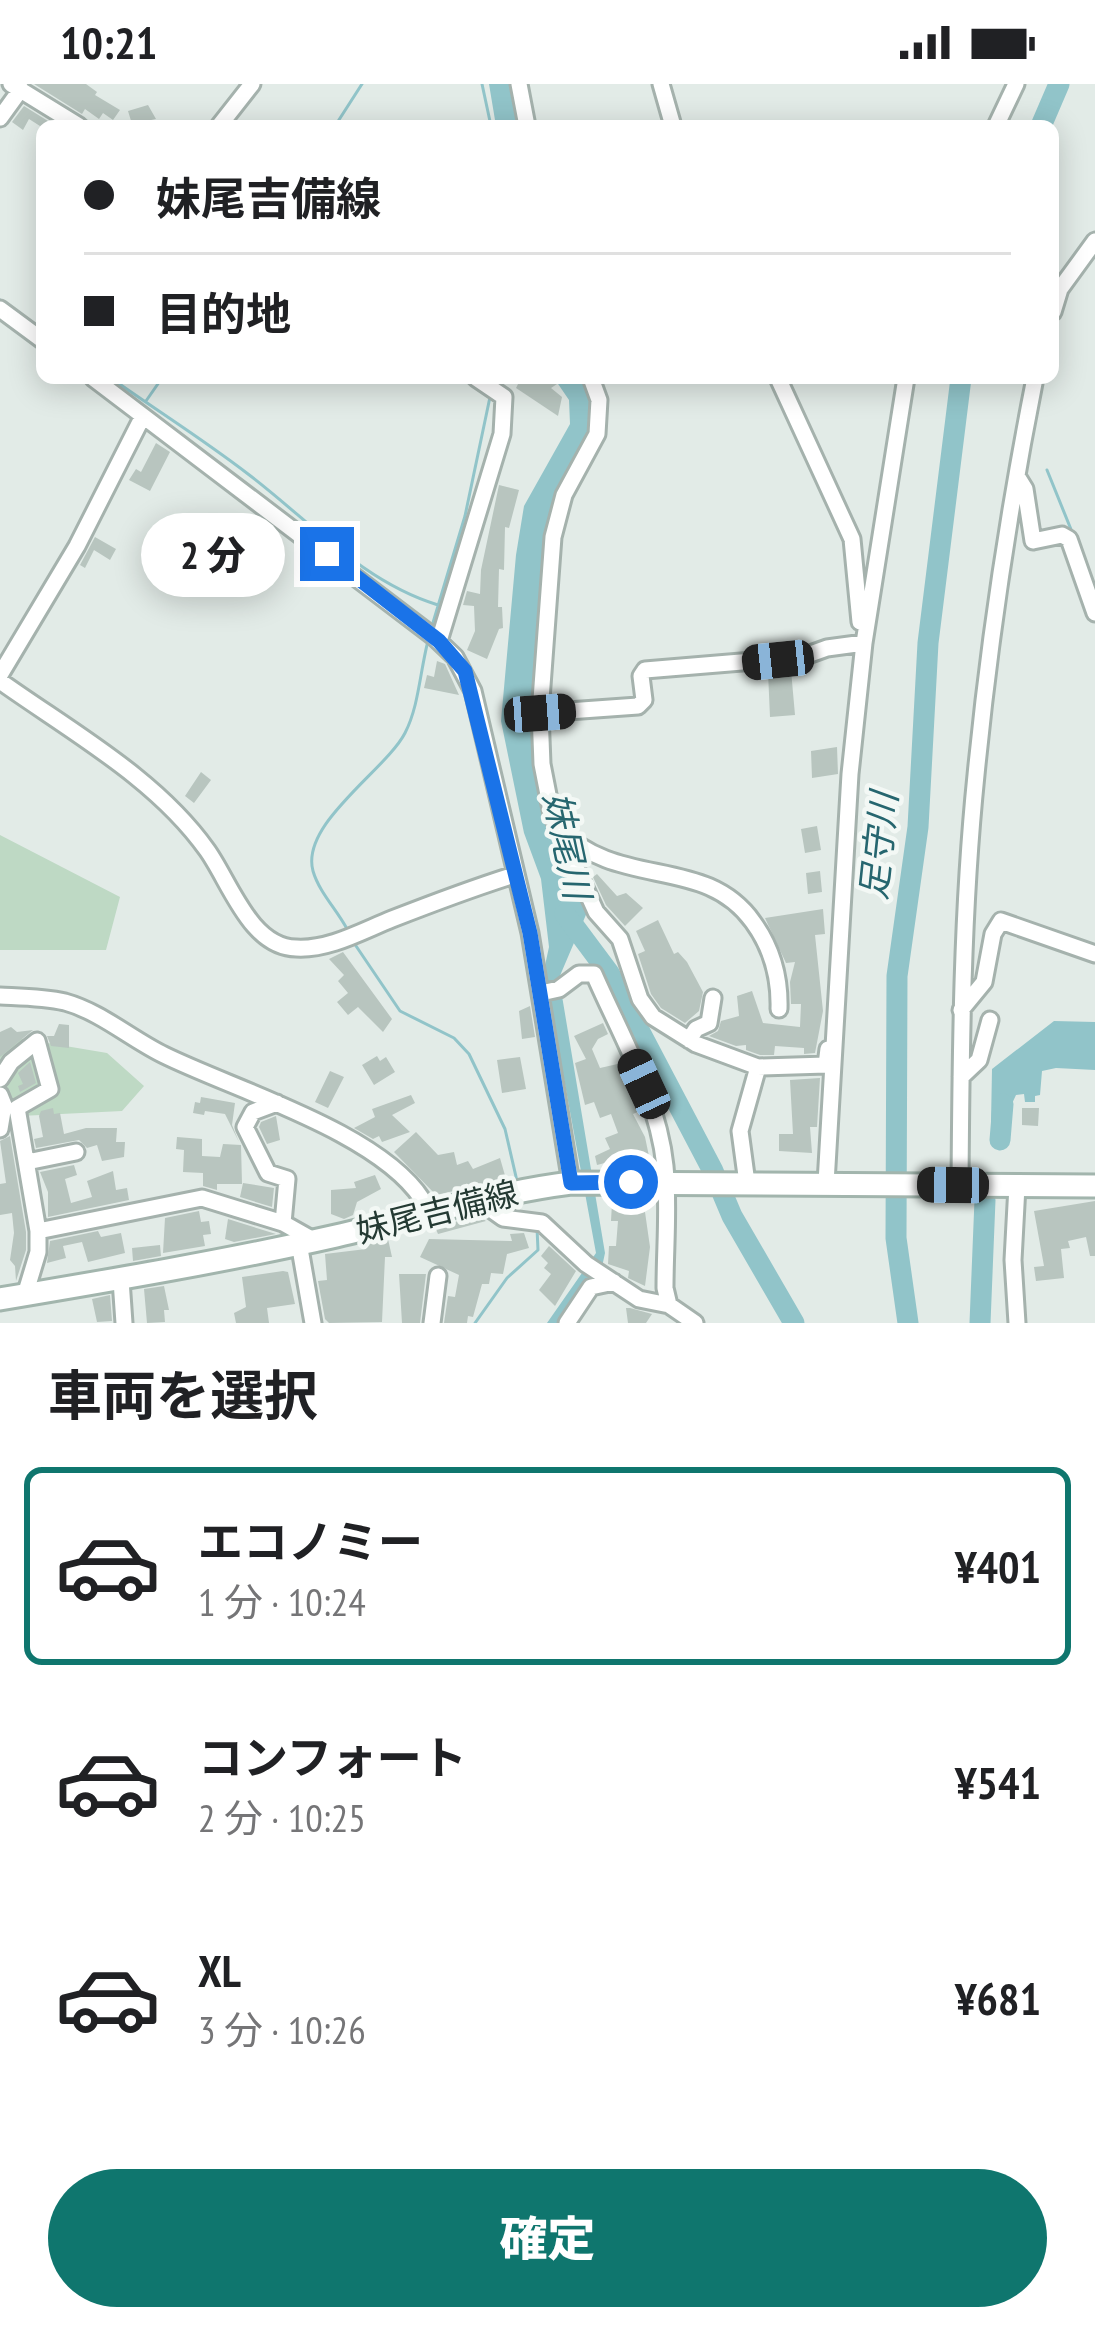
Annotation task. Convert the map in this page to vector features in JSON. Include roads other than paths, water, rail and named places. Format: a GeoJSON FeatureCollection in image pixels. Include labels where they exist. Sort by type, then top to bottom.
{"type":"FeatureCollection","features":[{"type":"Feature","properties":{"kind":"main road","name":"妹尾吉備線"},"geometry":{"type":"LineString","coordinates":[[0,1299],[121,1280],[419,1217],[522,1189],[582,1182],[1095,1186]]}},
{"type":"Feature","properties":{"kind":"street"},"geometry":{"type":"LineString","coordinates":[[224,120],[251,84]]}},
{"type":"Feature","properties":{"kind":"street"},"geometry":{"type":"LineString","coordinates":[[519,84],[526,120]]}},
{"type":"Feature","properties":{"kind":"street"},"geometry":{"type":"LineString","coordinates":[[661,84],[671,120]]}},
{"type":"Feature","properties":{"kind":"street"},"geometry":{"type":"LineString","coordinates":[[999,120],[1016,84]]}},
{"type":"Feature","properties":{"kind":"street"},"geometry":{"type":"LineString","coordinates":[[0,118],[16,87],[70,120]]}},
{"type":"Feature","properties":{"kind":"street"},"geometry":{"type":"LineString","coordinates":[[1059,292],[1095,241]]}},
{"type":"Feature","properties":{"kind":"street"},"geometry":{"type":"LineString","coordinates":[[0,309],[36,336]]}},
{"type":"Feature","properties":{"kind":"street"},"geometry":{"type":"LineString","coordinates":[[101,384],[433,636],[465,671],[514,875],[550,991],[582,1182]]}},
{"type":"Feature","properties":{"kind":"street"},"geometry":{"type":"LineString","coordinates":[[593,384],[599,400],[597,434],[564,495],[553,537],[540,713],[542,764],[556,826],[596,912],[626,950],[638,999],[652,1018],[688,1040],[758,1067],[826,1065],[835,1023]]}},
{"type":"Feature","properties":{"kind":"street"},"geometry":{"type":"LineString","coordinates":[[781,384],[852,539],[864,643]]}},
{"type":"Feature","properties":{"kind":"street"},"geometry":{"type":"LineString","coordinates":[[830,1184],[844,850],[864,643],[905,384]]}},
{"type":"Feature","properties":{"kind":"street"},"geometry":{"type":"LineString","coordinates":[[957,1185],[961,1010],[975,777],[1034,384]]}},
{"type":"Feature","properties":{"kind":"street"},"geometry":{"type":"LineString","coordinates":[[433,636],[502,434],[504,397],[488,386]]}},
{"type":"Feature","properties":{"kind":"street"},"geometry":{"type":"LineString","coordinates":[[143,416],[0,678],[179,816],[256,928],[291,949],[350,936],[514,875]]}},
{"type":"Feature","properties":{"kind":"street"},"geometry":{"type":"LineString","coordinates":[[1017,476],[1025,489],[1033,541],[1062,535],[1069,539],[1095,613]]}},
{"type":"Feature","properties":{"kind":"street"},"geometry":{"type":"LineString","coordinates":[[540,713],[638,706],[644,700],[641,676],[645,670],[802,657],[840,644],[864,643]]}},
{"type":"Feature","properties":{"kind":"street"},"geometry":{"type":"LineString","coordinates":[[556,826],[568,838],[620,866],[690,878],[728,893],[742,906],[771,953],[779,1009]]}},
{"type":"Feature","properties":{"kind":"street"},"geometry":{"type":"LineString","coordinates":[[961,1010],[984,982],[1000,921],[1095,953]]}},
{"type":"Feature","properties":{"kind":"street"},"geometry":{"type":"LineString","coordinates":[[550,991],[590,972],[613,1011],[644,1084],[658,1126],[665,1182],[664,1288],[682,1316]]}},
{"type":"Feature","properties":{"kind":"street"},"geometry":{"type":"LineString","coordinates":[[0,996],[44,998],[82,1008],[163,1054],[314,1120],[372,1154],[417,1191],[422,1199],[419,1217]]}},
{"type":"Feature","properties":{"kind":"street"},"geometry":{"type":"LineString","coordinates":[[688,1040],[709,1023],[713,998]]}},
{"type":"Feature","properties":{"kind":"street"},"geometry":{"type":"LineString","coordinates":[[613,1011],[638,999]]}},
{"type":"Feature","properties":{"kind":"street"},"geometry":{"type":"LineString","coordinates":[[961,1077],[980,1060],[990,1020]]}},
{"type":"Feature","properties":{"kind":"street"},"geometry":{"type":"LineString","coordinates":[[0,1079],[11,1062],[37,1041],[50,1089],[16,1108],[38,1231],[38,1252],[25,1295]]}},
{"type":"Feature","properties":{"kind":"street"},"geometry":{"type":"LineString","coordinates":[[741,1183],[740,1131],[758,1067]]}},
{"type":"Feature","properties":{"kind":"street"},"geometry":{"type":"LineString","coordinates":[[0,1095],[4,1106],[0,1129]]}},
{"type":"Feature","properties":{"kind":"street"},"geometry":{"type":"LineString","coordinates":[[277,1103],[253,1112],[245,1127],[268,1173],[287,1179],[283,1223]]}},
{"type":"Feature","properties":{"kind":"street"},"geometry":{"type":"LineString","coordinates":[[27,1162],[76,1152]]}},
{"type":"Feature","properties":{"kind":"street"},"geometry":{"type":"LineString","coordinates":[[1017,1186],[1013,1260],[1017,1323]]}},
{"type":"Feature","properties":{"kind":"street"},"geometry":{"type":"LineString","coordinates":[[38,1231],[202,1198],[283,1223],[307,1242],[313,1323]]}},
{"type":"Feature","properties":{"kind":"street"},"geometry":{"type":"LineString","coordinates":[[479,1201],[503,1218],[535,1222],[639,1299],[682,1316]]}},
{"type":"Feature","properties":{"kind":"street"},"geometry":{"type":"LineString","coordinates":[[567,1323],[600,1273]]}},
{"type":"Feature","properties":{"kind":"street"},"geometry":{"type":"LineString","coordinates":[[431,1323],[438,1276]]}},
{"type":"Feature","properties":{"kind":"street"},"geometry":{"type":"LineString","coordinates":[[121,1280],[124,1323]]}},
{"type":"Feature","properties":{"kind":"water"},"geometry":{"type":"Polygon","coordinates":[[[489,84],[515,84],[522,120],[495,120],[489,84]]]}},
{"type":"Feature","properties":{"kind":"water","name":"妹尾川"},"geometry":{"type":"Polygon","coordinates":[[[558,384],[588,384],[596,421],[563,490],[539,770],[588,910],[559,978],[605,1253],[602,1267],[562,1323],[547,1323],[596,1253],[544,970],[549,947],[541,879],[524,833],[501,721],[524,506],[570,424],[569,400],[558,384]]]}},
{"type":"Feature","properties":{"kind":"water"},"geometry":{"type":"Polygon","coordinates":[[[1054,1021],[1095,1022],[1095,1070],[1042,1071],[1035,1102],[1025,1102],[1024,1094],[1016,1095],[1009,1125],[997,1130],[991,1123],[992,1069],[1054,1021]]]}},
{"type":"Feature","properties":{"kind":"waterway"},"geometry":{"type":"LineString","coordinates":[[339,120],[362,84]]}},
{"type":"Feature","properties":{"kind":"waterway"},"geometry":{"type":"LineString","coordinates":[[482,84],[490,120]]}},
{"type":"Feature","properties":{"kind":"waterway","name":"足守川"},"geometry":{"type":"LineString","coordinates":[[1044,120],[1059,84]]}},
{"type":"Feature","properties":{"kind":"waterway"},"geometry":{"type":"LineString","coordinates":[[0,300],[36,325]]}},
{"type":"Feature","properties":{"kind":"waterway"},"geometry":{"type":"LineString","coordinates":[[120,384],[231,461],[361,566],[438,605]]}},
{"type":"Feature","properties":{"kind":"waterway"},"geometry":{"type":"LineString","coordinates":[[146,401],[158,384]]}},
{"type":"Feature","properties":{"kind":"waterway","name":"足守川"},"geometry":{"type":"LineString","coordinates":[[908,1323],[896,1238],[897,976],[918,827],[928,643],[960,384]]}},
{"type":"Feature","properties":{"kind":"waterway"},"geometry":{"type":"LineString","coordinates":[[432,626],[465,516],[490,397]]}},
{"type":"Feature","properties":{"kind":"waterway"},"geometry":{"type":"LineString","coordinates":[[1047,470],[1089,574]]}},
{"type":"Feature","properties":{"kind":"waterway"},"geometry":{"type":"LineString","coordinates":[[347,929],[316,879],[312,853],[331,816],[405,733],[428,641]]}},
{"type":"Feature","properties":{"kind":"waterway"},"geometry":{"type":"LineString","coordinates":[[565,914],[609,973],[732,1216],[794,1323]]}},
{"type":"Feature","properties":{"kind":"waterway"},"geometry":{"type":"LineString","coordinates":[[354,943],[400,1011],[454,1038],[469,1054],[505,1129],[517,1181]]}},
{"type":"Feature","properties":{"kind":"waterway"},"geometry":{"type":"LineString","coordinates":[[1000,1140],[1003,1104]]}},
{"type":"Feature","properties":{"kind":"waterway"},"geometry":{"type":"LineString","coordinates":[[980,1323],[985,1200]]}},
{"type":"Feature","properties":{"kind":"waterway"},"geometry":{"type":"LineString","coordinates":[[475,1323],[507,1278],[538,1250],[537,1228]]}}]}
